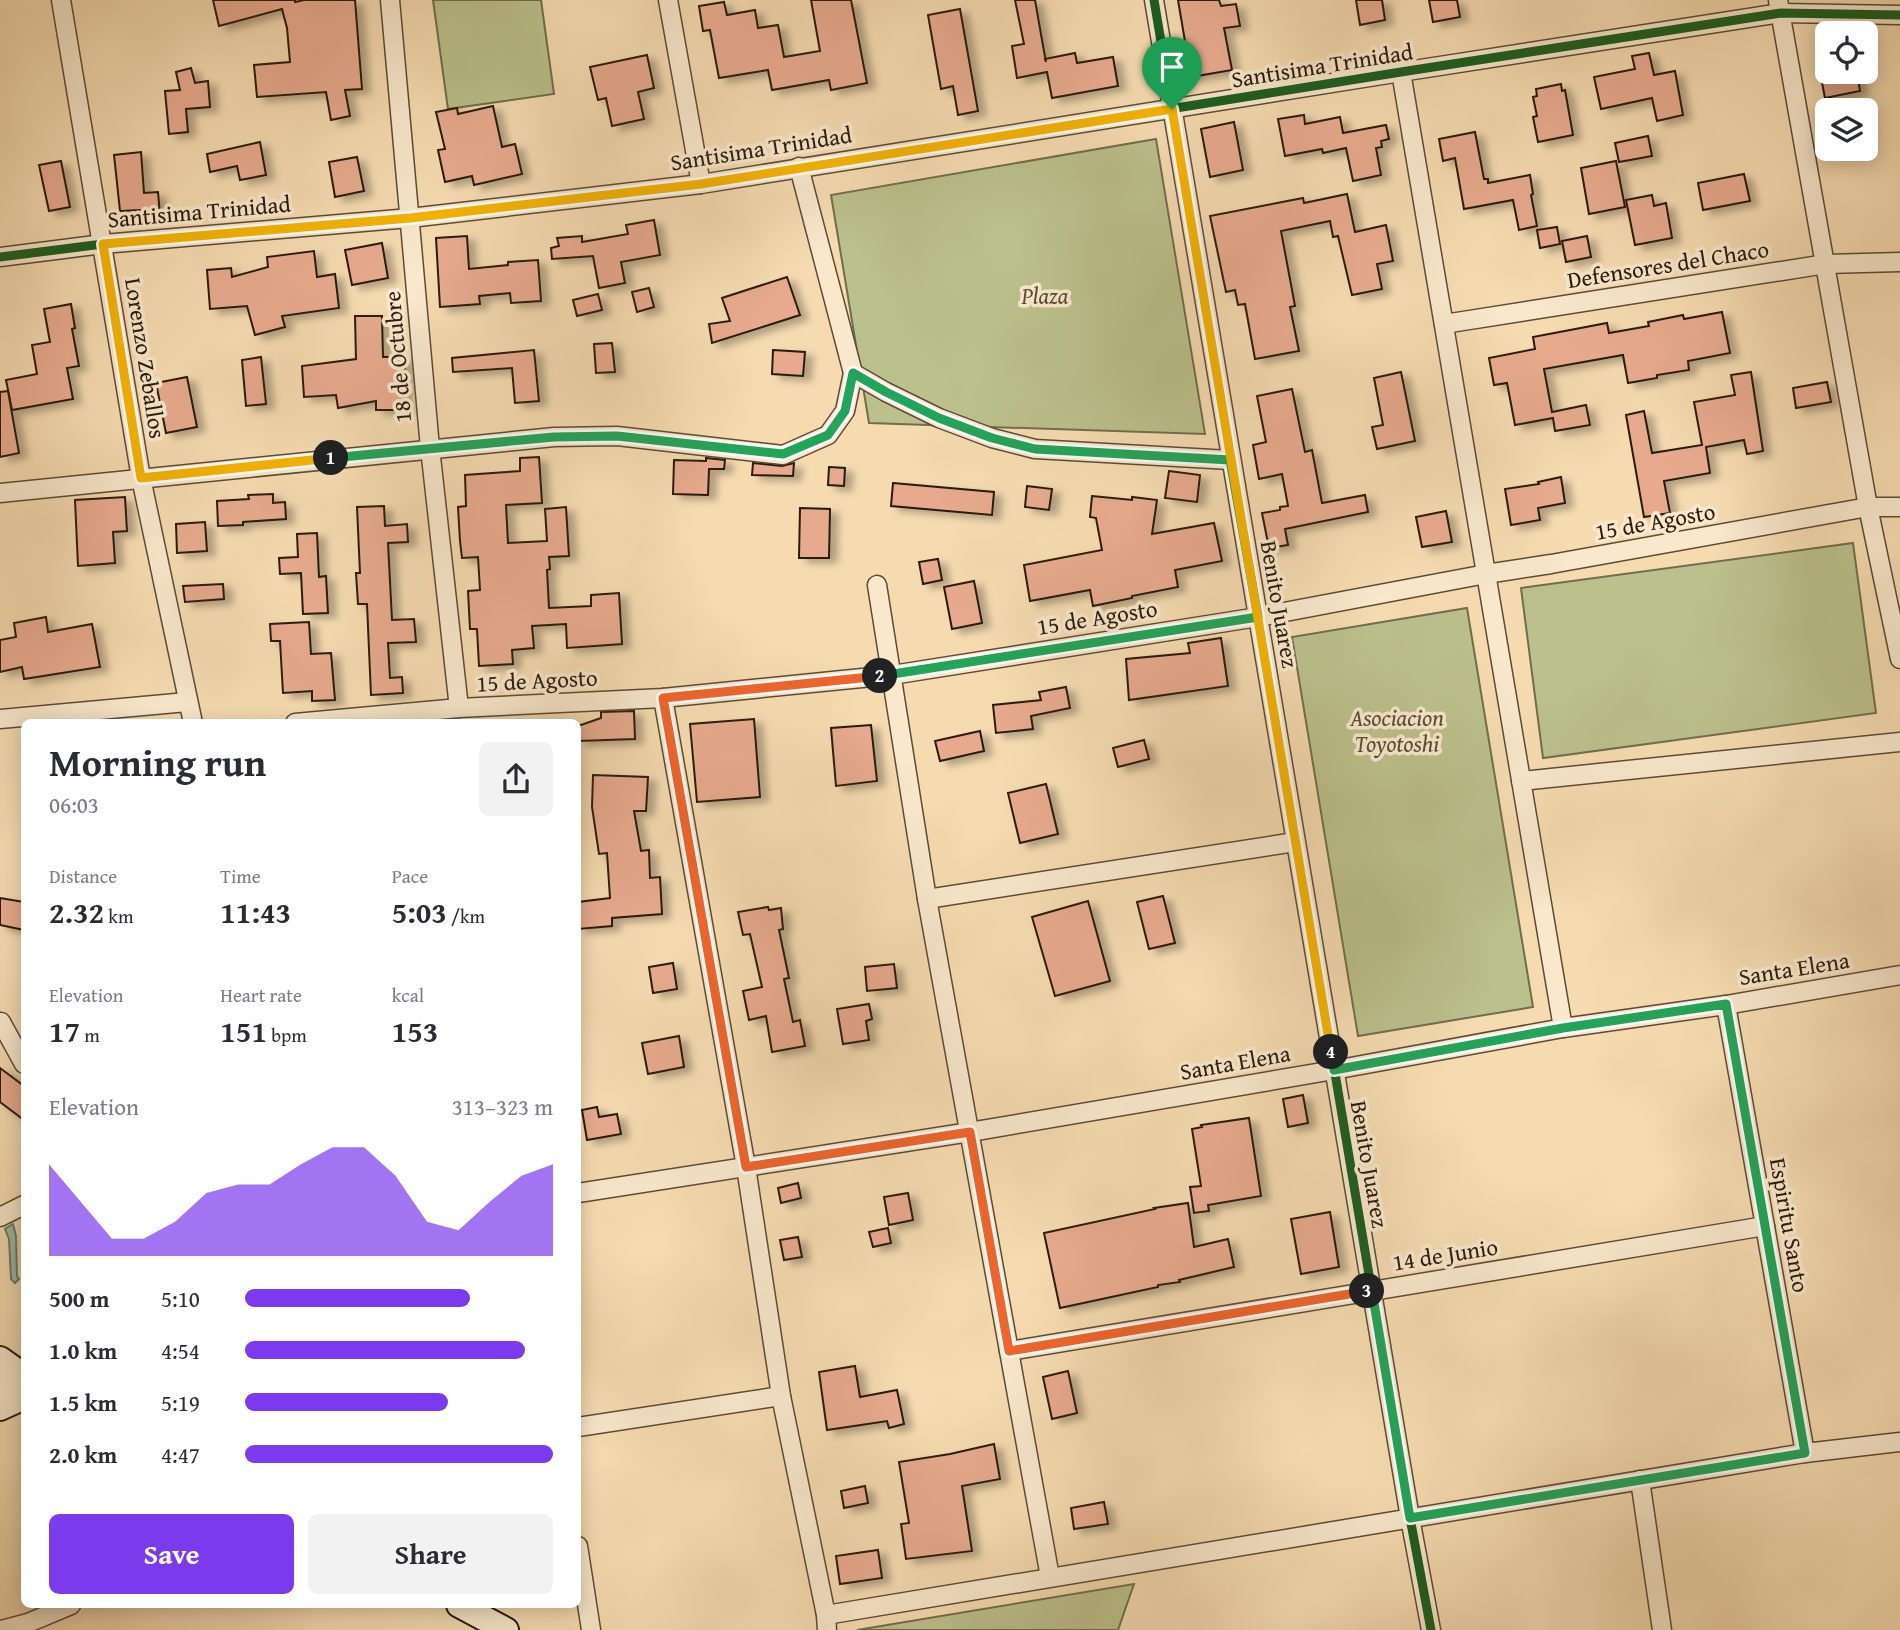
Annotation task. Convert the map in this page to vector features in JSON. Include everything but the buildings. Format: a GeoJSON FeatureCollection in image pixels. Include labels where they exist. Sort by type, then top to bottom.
{"type":"FeatureCollection","features":[{"type":"Feature","properties":{"kind":"main road"},"geometry":{"type":"LineString","coordinates":[[0,1359],[18,1383],[0,1408]]}},
{"type":"Feature","properties":{"kind":"main road"},"geometry":{"type":"LineString","coordinates":[[465,1608],[506,1630]]}},
{"type":"Feature","properties":{"kind":"street","name":"Lorenzo Zeballos"},"geometry":{"type":"LineString","coordinates":[[61,0],[141,478],[192,719]]}},
{"type":"Feature","properties":{"kind":"street","name":"18 de Octubre"},"geometry":{"type":"LineString","coordinates":[[390,0],[430,448],[448,714]]}},
{"type":"Feature","properties":{"kind":"street"},"geometry":{"type":"LineString","coordinates":[[668,0],[701,184]]}},
{"type":"Feature","properties":{"kind":"street","name":"Benito Juarez"},"geometry":{"type":"LineString","coordinates":[[1154,0],[1230,460],[1431,1630]]}},
{"type":"Feature","properties":{"kind":"street","name":"Santisima Trinidad"},"geometry":{"type":"LineString","coordinates":[[0,257],[103,244],[410,218],[701,184],[1401,72],[1779,7],[1900,15]]}},
{"type":"Feature","properties":{"kind":"street"},"geometry":{"type":"LineString","coordinates":[[1779,7],[1868,507],[1900,659]]}},
{"type":"Feature","properties":{"kind":"street"},"geometry":{"type":"LineString","coordinates":[[1401,72],[1563,1028]]}},
{"type":"Feature","properties":{"kind":"street"},"geometry":{"type":"LineString","coordinates":[[0,493],[554,437],[617,436],[783,454],[828,435],[845,411],[853,373],[799,167]]}},
{"type":"Feature","properties":{"kind":"street","name":"Defensores del Chaco"},"geometry":{"type":"LineString","coordinates":[[1444,324],[1826,264],[1900,262]]}},
{"type":"Feature","properties":{"kind":"street"},"geometry":{"type":"LineString","coordinates":[[853,373],[939,418],[992,438],[1035,449],[1230,460]]}},
{"type":"Feature","properties":{"kind":"street","name":"15 de Agosto"},"geometry":{"type":"LineString","coordinates":[[363,719],[663,698],[892,675],[1258,617],[1486,573],[1551,564],[1868,507],[1900,507]]}},
{"type":"Feature","properties":{"kind":"street"},"geometry":{"type":"LineString","coordinates":[[877,585],[927,899],[1050,1577]]}},
{"type":"Feature","properties":{"kind":"street"},"geometry":{"type":"LineString","coordinates":[[663,698],[746,1167],[781,1396],[827,1623],[1050,1577],[1805,1453],[1900,1442]]}},
{"type":"Feature","properties":{"kind":"street"},"geometry":{"type":"LineString","coordinates":[[0,719],[187,702]]}},
{"type":"Feature","properties":{"kind":"street"},"geometry":{"type":"LineString","coordinates":[[1521,781],[1900,742]]}},
{"type":"Feature","properties":{"kind":"street"},"geometry":{"type":"LineString","coordinates":[[927,899],[1295,842]]}},
{"type":"Feature","properties":{"kind":"street","name":"Santa Elena"},"geometry":{"type":"LineString","coordinates":[[581,1193],[970,1132],[1563,1028],[1900,975]]}},
{"type":"Feature","properties":{"kind":"street","name":"Espiritu Santo"},"geometry":{"type":"LineString","coordinates":[[1726,1004],[1805,1453]]}},
{"type":"Feature","properties":{"kind":"street"},"geometry":{"type":"LineString","coordinates":[[1,1022],[21,1059]]}},
{"type":"Feature","properties":{"kind":"street"},"geometry":{"type":"LineString","coordinates":[[0,1217],[21,1206]]}},
{"type":"Feature","properties":{"kind":"street","name":"14 de Junio"},"geometry":{"type":"LineString","coordinates":[[1009,1351],[1765,1226]]}},
{"type":"Feature","properties":{"kind":"street"},"geometry":{"type":"LineString","coordinates":[[581,1427],[781,1396]]}},
{"type":"Feature","properties":{"kind":"street"},"geometry":{"type":"LineString","coordinates":[[1640,1480],[1662,1630]]}},
{"type":"Feature","properties":{"kind":"street"},"geometry":{"type":"LineString","coordinates":[[581,1565],[591,1630]]}},
{"type":"Feature","properties":{"kind":"street"},"geometry":{"type":"LineString","coordinates":[[1,1630],[28,1623],[64,1608]]}},
{"type":"Feature","properties":{"kind":"green space"},"geometry":{"type":"Polygon","coordinates":[[[433,0],[541,0],[554,94],[448,109],[433,0]]]}},
{"type":"Feature","properties":{"kind":"green space","name":"Plaza"},"geometry":{"type":"Polygon","coordinates":[[[1156,139],[1205,434],[869,423],[831,195],[1156,139]]]}},
{"type":"Feature","properties":{"kind":"green space"},"geometry":{"type":"Polygon","coordinates":[[[1853,543],[1876,713],[1543,758],[1521,588],[1853,543]]]}},
{"type":"Feature","properties":{"kind":"green space","name":"Asociacion Toyotoshi"},"geometry":{"type":"Polygon","coordinates":[[[1467,608],[1533,1007],[1358,1036],[1292,637],[1467,608]]]}},
{"type":"Feature","properties":{"kind":"green space"},"geometry":{"type":"Polygon","coordinates":[[[1134,1584],[1118,1630],[857,1630],[1134,1584]]]}},
{"type":"Feature","properties":{"kind":"shaded area"},"geometry":{"type":"Polygon","coordinates":[[[13,1224],[19,1279],[15,1283],[11,1279],[9,1239],[5,1229],[13,1224]]]}},
{"type":"Feature","properties":{"kind":"cycle path"},"geometry":{"type":"LineString","coordinates":[[1154,0],[1431,1630]]}},
{"type":"Feature","properties":{"kind":"cycle path"},"geometry":{"type":"LineString","coordinates":[[0,257],[103,244],[410,218],[701,184],[1781,13],[1900,15]]}},
{"type":"Feature","properties":{"kind":"route"},"geometry":{"type":"LineString","coordinates":[[1172,109],[701,184],[410,218],[103,244],[141,478],[554,437],[617,436],[783,454],[828,435],[845,411],[853,373],[939,418],[992,438],[1035,449],[1230,460],[1258,617],[892,675],[663,698],[746,1167],[970,1132],[1009,1351],[1372,1291],[1410,1518],[1805,1453],[1726,1004],[1563,1028],[1334,1070],[1258,617],[1244,539],[1230,460],[1172,109]]}}]}
